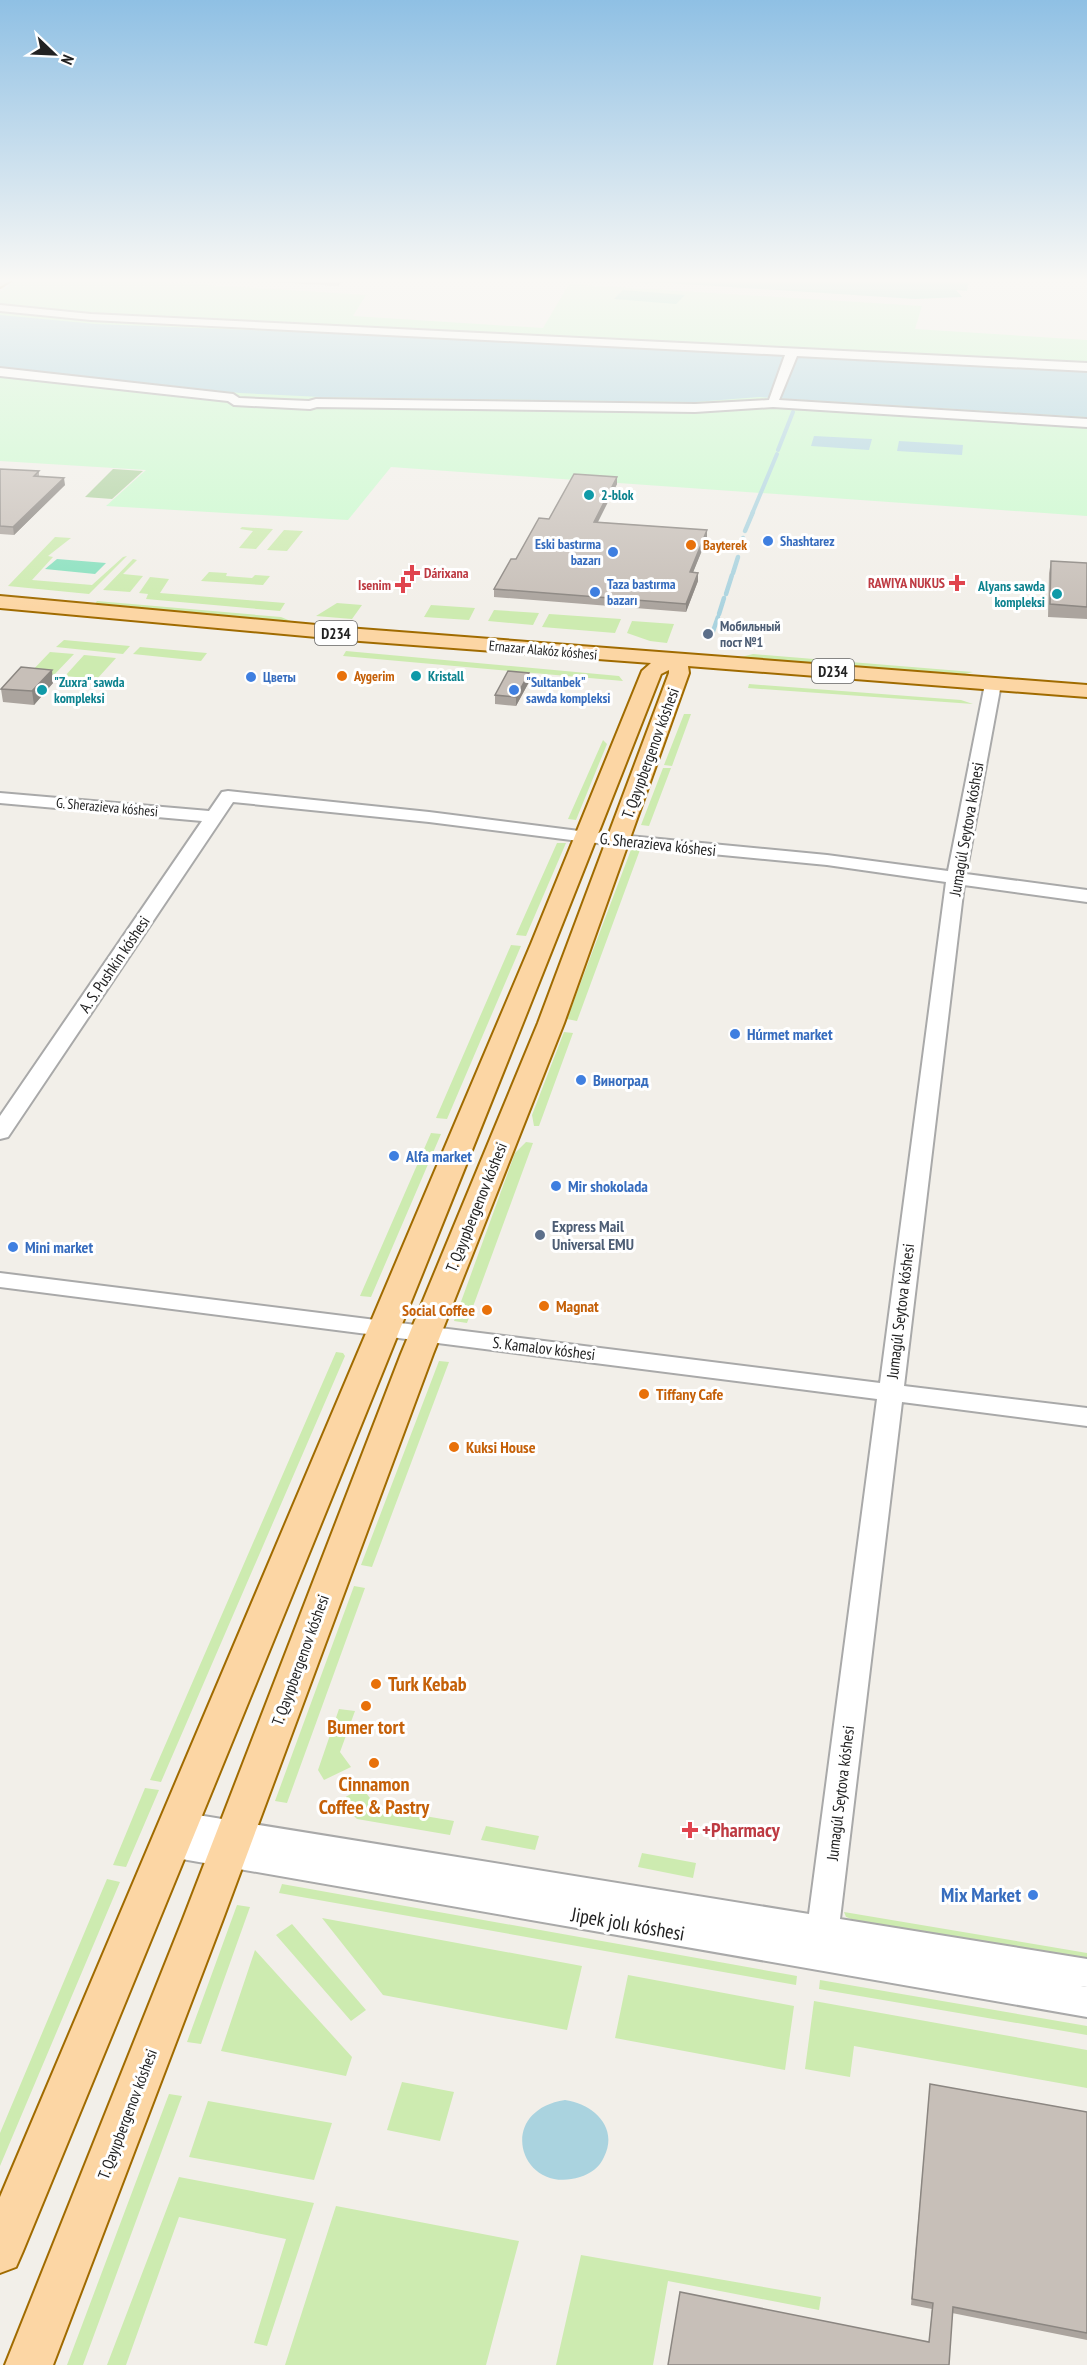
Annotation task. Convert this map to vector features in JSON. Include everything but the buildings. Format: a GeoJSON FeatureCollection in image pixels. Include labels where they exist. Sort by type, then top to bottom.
{"type":"FeatureCollection","features":[{"type":"Feature","properties":{"kind":"main road","name":"Ernazar Alakóz kóshesi"},"geometry":{"type":"LineString","coordinates":[[0,602],[649,679],[661,684],[675,673]]}},
{"type":"Feature","properties":{"kind":"main road","name":"Ernazar Alakóz kóshesi"},"geometry":{"type":"LineString","coordinates":[[0,614],[206,627],[675,673],[992,690],[1087,691]]}},
{"type":"Feature","properties":{"kind":"main road","name":"T. Qayıpbergenov kóshesi"},"geometry":{"type":"LineString","coordinates":[[0,2251],[587,837],[649,679],[675,673]]}},
{"type":"Feature","properties":{"kind":"main road","name":"T. Qayıpbergenov kóshesi"},"geometry":{"type":"LineString","coordinates":[[29,2365],[231,1845],[425,1333],[550,1023],[619,840],[675,673]]}},
{"type":"Feature","properties":{"kind":"main road","name":"Ernazar Alakóz kóshesi"},"geometry":{"type":"LineString","coordinates":[[992,690],[1087,703]]}},
{"type":"Feature","properties":{"kind":"street"},"geometry":{"type":"LineString","coordinates":[[156,389],[233,398],[234,401],[298,404],[695,408],[773,401],[1087,423]]}},
{"type":"Feature","properties":{"kind":"street"},"geometry":{"type":"LineString","coordinates":[[773,401],[778,389]]}},
{"type":"Feature","properties":{"kind":"street","name":"Jumagúl Seytova kóshesi"},"geometry":{"type":"LineString","coordinates":[[823,1929],[956,877],[992,690]]}},
{"type":"Feature","properties":{"kind":"street","name":"G. Sherazieva kóshesi"},"geometry":{"type":"LineString","coordinates":[[228,796],[429,817],[587,837],[805,858],[1087,896]]}},
{"type":"Feature","properties":{"kind":"street","name":"A. S. Pushkin kóshesi"},"geometry":{"type":"LineString","coordinates":[[0,1132],[228,796]]}},
{"type":"Feature","properties":{"kind":"street","name":"G. Sherazieva kóshesi"},"geometry":{"type":"LineString","coordinates":[[0,798],[214,817]]}},
{"type":"Feature","properties":{"kind":"street","name":"S. Kamalov kóshesi"},"geometry":{"type":"LineString","coordinates":[[0,1280],[1087,1417]]}},
{"type":"Feature","properties":{"kind":"street","name":"Jipek jolı kóshesi"},"geometry":{"type":"LineString","coordinates":[[174,1836],[823,1929],[1087,1973]]}},
{"type":"Feature","properties":{"kind":"street","name":"Jipek jolı kóshesi"},"geometry":{"type":"LineString","coordinates":[[231,1845],[1087,2002]]}},
{"type":"Feature","properties":{"kind":"green space"},"geometry":{"type":"Polygon","coordinates":[[[0,389],[1087,389],[1087,516],[391,467],[348,520],[106,506],[146,470],[0,461],[0,389]]]}},
{"type":"Feature","properties":{"kind":"green space"},"geometry":{"type":"Polygon","coordinates":[[[113,469],[143,471],[112,499],[85,497],[113,469]]]}},
{"type":"Feature","properties":{"kind":"green space"},"geometry":{"type":"Polygon","coordinates":[[[242,527],[273,529],[256,549],[239,548],[253,531],[240,529],[242,527]]]}},
{"type":"Feature","properties":{"kind":"green space"},"geometry":{"type":"Polygon","coordinates":[[[284,530],[303,531],[287,551],[267,550],[284,530]]]}},
{"type":"Feature","properties":{"kind":"green space"},"geometry":{"type":"Polygon","coordinates":[[[55,537],[71,538],[48,556],[53,557],[32,580],[92,585],[127,556],[89,594],[8,586],[55,537]]]}},
{"type":"Feature","properties":{"kind":"green space"},"geometry":{"type":"Polygon","coordinates":[[[57,559],[106,563],[95,574],[45,569],[57,559]]]}},
{"type":"Feature","properties":{"kind":"green space"},"geometry":{"type":"Polygon","coordinates":[[[133,559],[137,560],[123,574],[143,576],[130,592],[103,590],[133,559]]]}},
{"type":"Feature","properties":{"kind":"green space"},"geometry":{"type":"Polygon","coordinates":[[[209,572],[252,578],[255,575],[270,576],[263,585],[201,581],[209,572]]]}},
{"type":"Feature","properties":{"kind":"green space"},"geometry":{"type":"Polygon","coordinates":[[[150,577],[169,579],[160,593],[285,603],[280,611],[146,599],[148,594],[139,593],[150,577]]]}},
{"type":"Feature","properties":{"kind":"green space"},"geometry":{"type":"Polygon","coordinates":[[[97,601],[281,617],[293,622],[94,605],[97,601]]]}},
{"type":"Feature","properties":{"kind":"green space"},"geometry":{"type":"Polygon","coordinates":[[[337,603],[362,605],[352,619],[316,616],[337,603]]]}},
{"type":"Feature","properties":{"kind":"green space"},"geometry":{"type":"Polygon","coordinates":[[[431,605],[475,608],[469,620],[424,617],[431,605]]]}},
{"type":"Feature","properties":{"kind":"green space"},"geometry":{"type":"Polygon","coordinates":[[[494,610],[539,613],[533,625],[488,621],[494,610]]]}},
{"type":"Feature","properties":{"kind":"green space"},"geometry":{"type":"Polygon","coordinates":[[[549,614],[621,619],[615,633],[542,627],[549,614]]]}},
{"type":"Feature","properties":{"kind":"green space"},"geometry":{"type":"Polygon","coordinates":[[[632,621],[674,624],[667,643],[650,641],[627,633],[632,621]]]}},
{"type":"Feature","properties":{"kind":"green space"},"geometry":{"type":"Polygon","coordinates":[[[64,640],[130,646],[123,654],[56,647],[64,640]]]}},
{"type":"Feature","properties":{"kind":"green space"},"geometry":{"type":"Polygon","coordinates":[[[140,647],[207,653],[201,661],[133,654],[140,647]]]}},
{"type":"Feature","properties":{"kind":"green space"},"geometry":{"type":"Polygon","coordinates":[[[346,651],[619,676],[623,681],[343,656],[346,651]]]}},
{"type":"Feature","properties":{"kind":"green space"},"geometry":{"type":"Polygon","coordinates":[[[50,652],[74,654],[54,675],[30,673],[50,652]]]}},
{"type":"Feature","properties":{"kind":"green space"},"geometry":{"type":"Polygon","coordinates":[[[753,654],[973,672],[965,674],[737,658],[753,654]]]}},
{"type":"Feature","properties":{"kind":"green space"},"geometry":{"type":"Polygon","coordinates":[[[84,655],[116,658],[97,679],[65,676],[84,655]]]}},
{"type":"Feature","properties":{"kind":"green space"},"geometry":{"type":"Polygon","coordinates":[[[749,684],[961,700],[973,704],[748,688],[749,684]]]}},
{"type":"Feature","properties":{"kind":"green space"},"geometry":{"type":"Polygon","coordinates":[[[684,714],[691,714],[672,766],[664,765],[684,714]]]}},
{"type":"Feature","properties":{"kind":"green space"},"geometry":{"type":"Polygon","coordinates":[[[603,740],[607,744],[576,820],[568,819],[603,740]]]}},
{"type":"Feature","properties":{"kind":"green space"},"geometry":{"type":"Polygon","coordinates":[[[663,768],[671,768],[649,826],[641,825],[663,768]]]}},
{"type":"Feature","properties":{"kind":"green space"},"geometry":{"type":"Polygon","coordinates":[[[557,843],[566,843],[526,936],[516,935],[557,843]]]}},
{"type":"Feature","properties":{"kind":"green space"},"geometry":{"type":"Polygon","coordinates":[[[632,847],[641,847],[577,1021],[567,1019],[632,847]]]}},
{"type":"Feature","properties":{"kind":"green space"},"geometry":{"type":"Polygon","coordinates":[[[511,945],[521,946],[447,1119],[436,1118],[511,945]]]}},
{"type":"Feature","properties":{"kind":"green space"},"geometry":{"type":"Polygon","coordinates":[[[564,1032],[573,1033],[539,1126],[534,1126],[532,1115],[564,1032]]]}},
{"type":"Feature","properties":{"kind":"green space"},"geometry":{"type":"Polygon","coordinates":[[[431,1133],[441,1134],[371,1297],[360,1296],[431,1133]]]}},
{"type":"Feature","properties":{"kind":"green space"},"geometry":{"type":"Polygon","coordinates":[[[526,1142],[533,1143],[467,1323],[454,1321],[515,1153],[526,1142]]]}},
{"type":"Feature","properties":{"kind":"green space"},"geometry":{"type":"Polygon","coordinates":[[[336,1352],[343,1353],[345,1356],[161,1782],[150,1780],[336,1352]]]}},
{"type":"Feature","properties":{"kind":"green space"},"geometry":{"type":"Polygon","coordinates":[[[439,1361],[449,1362],[372,1567],[361,1565],[439,1361]]]}},
{"type":"Feature","properties":{"kind":"green space"},"geometry":{"type":"Polygon","coordinates":[[[354,1586],[365,1588],[287,1803],[275,1801],[354,1586]]]}},
{"type":"Feature","properties":{"kind":"green space"},"geometry":{"type":"Polygon","coordinates":[[[339,1709],[355,1711],[340,1752],[351,1767],[324,1780],[318,1770],[339,1709]]]}},
{"type":"Feature","properties":{"kind":"green space"},"geometry":{"type":"Polygon","coordinates":[[[145,1788],[159,1790],[126,1867],[113,1865],[145,1788]]]}},
{"type":"Feature","properties":{"kind":"green space"},"geometry":{"type":"Polygon","coordinates":[[[362,1788],[378,1808],[454,1821],[450,1835],[357,1819],[338,1801],[362,1788]]]}},
{"type":"Feature","properties":{"kind":"green space"},"geometry":{"type":"Polygon","coordinates":[[[486,1826],[539,1836],[535,1850],[481,1840],[486,1826]]]}},
{"type":"Feature","properties":{"kind":"green space"},"geometry":{"type":"Polygon","coordinates":[[[642,1853],[696,1863],[693,1878],[638,1867],[642,1853]]]}},
{"type":"Feature","properties":{"kind":"green space"},"geometry":{"type":"Polygon","coordinates":[[[107,1879],[120,1882],[0,2166],[0,2133],[107,1879]]]}},
{"type":"Feature","properties":{"kind":"green space"},"geometry":{"type":"Polygon","coordinates":[[[282,1884],[797,1976],[796,1985],[279,1893],[282,1884]]]}},
{"type":"Feature","properties":{"kind":"green space"},"geometry":{"type":"Polygon","coordinates":[[[237,1905],[250,1907],[201,2044],[187,2042],[237,1905]]]}},
{"type":"Feature","properties":{"kind":"green space"},"geometry":{"type":"Polygon","coordinates":[[[844,1912],[1087,1953],[1087,1959],[857,1921],[846,1917],[844,1912]]]}},
{"type":"Feature","properties":{"kind":"green space"},"geometry":{"type":"Polygon","coordinates":[[[322,1918],[582,1966],[567,2030],[383,1995],[322,1918]]]}},
{"type":"Feature","properties":{"kind":"green space"},"geometry":{"type":"Polygon","coordinates":[[[292,1924],[366,2010],[351,2021],[276,1935],[292,1924]]]}},
{"type":"Feature","properties":{"kind":"green space"},"geometry":{"type":"Polygon","coordinates":[[[255,1950],[352,2057],[346,2076],[221,2051],[255,1950]]]}},
{"type":"Feature","properties":{"kind":"green space"},"geometry":{"type":"Polygon","coordinates":[[[628,1975],[794,2006],[785,2070],[615,2038],[628,1975]]]}},
{"type":"Feature","properties":{"kind":"green space"},"geometry":{"type":"Polygon","coordinates":[[[820,1980],[1087,2026],[1087,2035],[819,1989],[820,1980]]]}},
{"type":"Feature","properties":{"kind":"green space"},"geometry":{"type":"Polygon","coordinates":[[[814,2001],[1087,2050],[1087,2088],[854,2046],[850,2077],[805,2069],[814,2001]]]}},
{"type":"Feature","properties":{"kind":"green space"},"geometry":{"type":"Polygon","coordinates":[[[402,2082],[454,2092],[440,2141],[387,2130],[402,2082]]]}},
{"type":"Feature","properties":{"kind":"green space"},"geometry":{"type":"Polygon","coordinates":[[[169,2094],[182,2096],[83,2365],[67,2365],[169,2094]]]}},
{"type":"Feature","properties":{"kind":"green space"},"geometry":{"type":"Polygon","coordinates":[[[208,2101],[332,2123],[314,2180],[189,2157],[208,2101]]]}},
{"type":"Feature","properties":{"kind":"green space"},"geometry":{"type":"Polygon","coordinates":[[[179,2177],[314,2203],[267,2346],[254,2343],[286,2239],[179,2217],[126,2365],[107,2365],[179,2177]]]}},
{"type":"Feature","properties":{"kind":"green space"},"geometry":{"type":"Polygon","coordinates":[[[336,2206],[519,2241],[486,2365],[285,2365],[336,2206]]]}},
{"type":"Feature","properties":{"kind":"green space"},"geometry":{"type":"Polygon","coordinates":[[[581,2255],[821,2297],[819,2310],[668,2281],[653,2365],[556,2365],[581,2255]]]}},
{"type":"Feature","properties":{"kind":"water"},"geometry":{"type":"Polygon","coordinates":[[[206,389],[1087,389],[1087,417],[759,397],[695,402],[321,397],[206,389]]]}},
{"type":"Feature","properties":{"kind":"water"},"geometry":{"type":"Polygon","coordinates":[[[814,436],[872,439],[869,450],[811,446],[814,436]]]}},
{"type":"Feature","properties":{"kind":"water"},"geometry":{"type":"Polygon","coordinates":[[[899,441],[963,445],[962,455],[897,451],[899,441]]]}},
{"type":"Feature","properties":{"kind":"water"},"geometry":{"type":"Polygon","coordinates":[[[565,2100],[585,2106],[601,2119],[606,2127],[608,2146],[602,2161],[591,2172],[580,2177],[559,2180],[542,2175],[530,2164],[523,2150],[523,2134],[529,2119],[543,2107],[565,2100]]]}},
{"type":"Feature","properties":{"kind":"waterway"},"geometry":{"type":"LineString","coordinates":[[778,450],[793,412]]}},
{"type":"Feature","properties":{"kind":"waterway"},"geometry":{"type":"LineString","coordinates":[[752,514],[777,454]]}},
{"type":"Feature","properties":{"kind":"waterway"},"geometry":{"type":"LineString","coordinates":[[745,531],[753,512]]}},
{"type":"Feature","properties":{"kind":"waterway"},"geometry":{"type":"LineString","coordinates":[[739,550],[743,538]]}},
{"type":"Feature","properties":{"kind":"waterway"},"geometry":{"type":"LineString","coordinates":[[733,573],[738,557]]}},
{"type":"Feature","properties":{"kind":"waterway"},"geometry":{"type":"LineString","coordinates":[[726,594],[732,575]]}},
{"type":"Feature","properties":{"kind":"waterway"},"geometry":{"type":"LineString","coordinates":[[719,614],[724,598]]}},
{"type":"Feature","properties":{"kind":"waterway"},"geometry":{"type":"LineString","coordinates":[[711,637],[718,617]]}},
{"type":"Feature","properties":{"kind":"place","name":"2-blok"},"geometry":{"type":"Point","coordinates":[589,495]}},
{"type":"Feature","properties":{"kind":"place","name":"Shashtarez"},"geometry":{"type":"Point","coordinates":[768,541]}},
{"type":"Feature","properties":{"kind":"place","name":"Bayterek"},"geometry":{"type":"Point","coordinates":[691,545]}},
{"type":"Feature","properties":{"kind":"place","name":"Eski bastırma bazarı"},"geometry":{"type":"Point","coordinates":[613,552]}},
{"type":"Feature","properties":{"kind":"place","name":"Dárixana"},"geometry":{"type":"Point","coordinates":[412,573]}},
{"type":"Feature","properties":{"kind":"place","name":"RAWIYA NUKUS"},"geometry":{"type":"Point","coordinates":[957,583]}},
{"type":"Feature","properties":{"kind":"place","name":"Isenim"},"geometry":{"type":"Point","coordinates":[403,585]}},
{"type":"Feature","properties":{"kind":"place","name":"Taza bastırma bazarı"},"geometry":{"type":"Point","coordinates":[595,592]}},
{"type":"Feature","properties":{"kind":"place","name":"Alyans sawda kompleksi"},"geometry":{"type":"Point","coordinates":[1057,594]}},
{"type":"Feature","properties":{"kind":"place","name":"Мобильный пост №1"},"geometry":{"type":"Point","coordinates":[708,634]}},
{"type":"Feature","properties":{"kind":"place","name":"Aygerim"},"geometry":{"type":"Point","coordinates":[342,676]}},
{"type":"Feature","properties":{"kind":"place","name":"Kristall"},"geometry":{"type":"Point","coordinates":[416,676]}},
{"type":"Feature","properties":{"kind":"place","name":"Цветы"},"geometry":{"type":"Point","coordinates":[251,677]}},
{"type":"Feature","properties":{"kind":"place","name":"\"Zuxra\" sawda kompleksi"},"geometry":{"type":"Point","coordinates":[42,690]}},
{"type":"Feature","properties":{"kind":"place","name":"\"Sultanbek\" sawda kompleksi"},"geometry":{"type":"Point","coordinates":[514,690]}},
{"type":"Feature","properties":{"kind":"place","name":"Húrmet market"},"geometry":{"type":"Point","coordinates":[735,1034]}},
{"type":"Feature","properties":{"kind":"place","name":"Виноград"},"geometry":{"type":"Point","coordinates":[581,1080]}},
{"type":"Feature","properties":{"kind":"place","name":"Alfa market"},"geometry":{"type":"Point","coordinates":[394,1156]}},
{"type":"Feature","properties":{"kind":"place","name":"Mir shokolada"},"geometry":{"type":"Point","coordinates":[556,1186]}},
{"type":"Feature","properties":{"kind":"place","name":"Express Mail Universal EMU"},"geometry":{"type":"Point","coordinates":[540,1235]}},
{"type":"Feature","properties":{"kind":"place","name":"Mini market"},"geometry":{"type":"Point","coordinates":[13,1247]}},
{"type":"Feature","properties":{"kind":"place","name":"Мagnat"},"geometry":{"type":"Point","coordinates":[544,1306]}},
{"type":"Feature","properties":{"kind":"place","name":"Social Coffee"},"geometry":{"type":"Point","coordinates":[487,1310]}},
{"type":"Feature","properties":{"kind":"place","name":"Tiffany Cafe"},"geometry":{"type":"Point","coordinates":[644,1394]}},
{"type":"Feature","properties":{"kind":"place","name":"Kuksi House"},"geometry":{"type":"Point","coordinates":[454,1447]}},
{"type":"Feature","properties":{"kind":"place","name":"Turk Kebab"},"geometry":{"type":"Point","coordinates":[376,1684]}},
{"type":"Feature","properties":{"kind":"place","name":"Bumer tort"},"geometry":{"type":"Point","coordinates":[366,1706]}},
{"type":"Feature","properties":{"kind":"place","name":"Cinnamon Coffee & Pastry"},"geometry":{"type":"Point","coordinates":[374,1763]}},
{"type":"Feature","properties":{"kind":"place","name":"+Pharmacy"},"geometry":{"type":"Point","coordinates":[690,1830]}},
{"type":"Feature","properties":{"kind":"place","name":"Mix Market"},"geometry":{"type":"Point","coordinates":[1033,1895]}}]}
